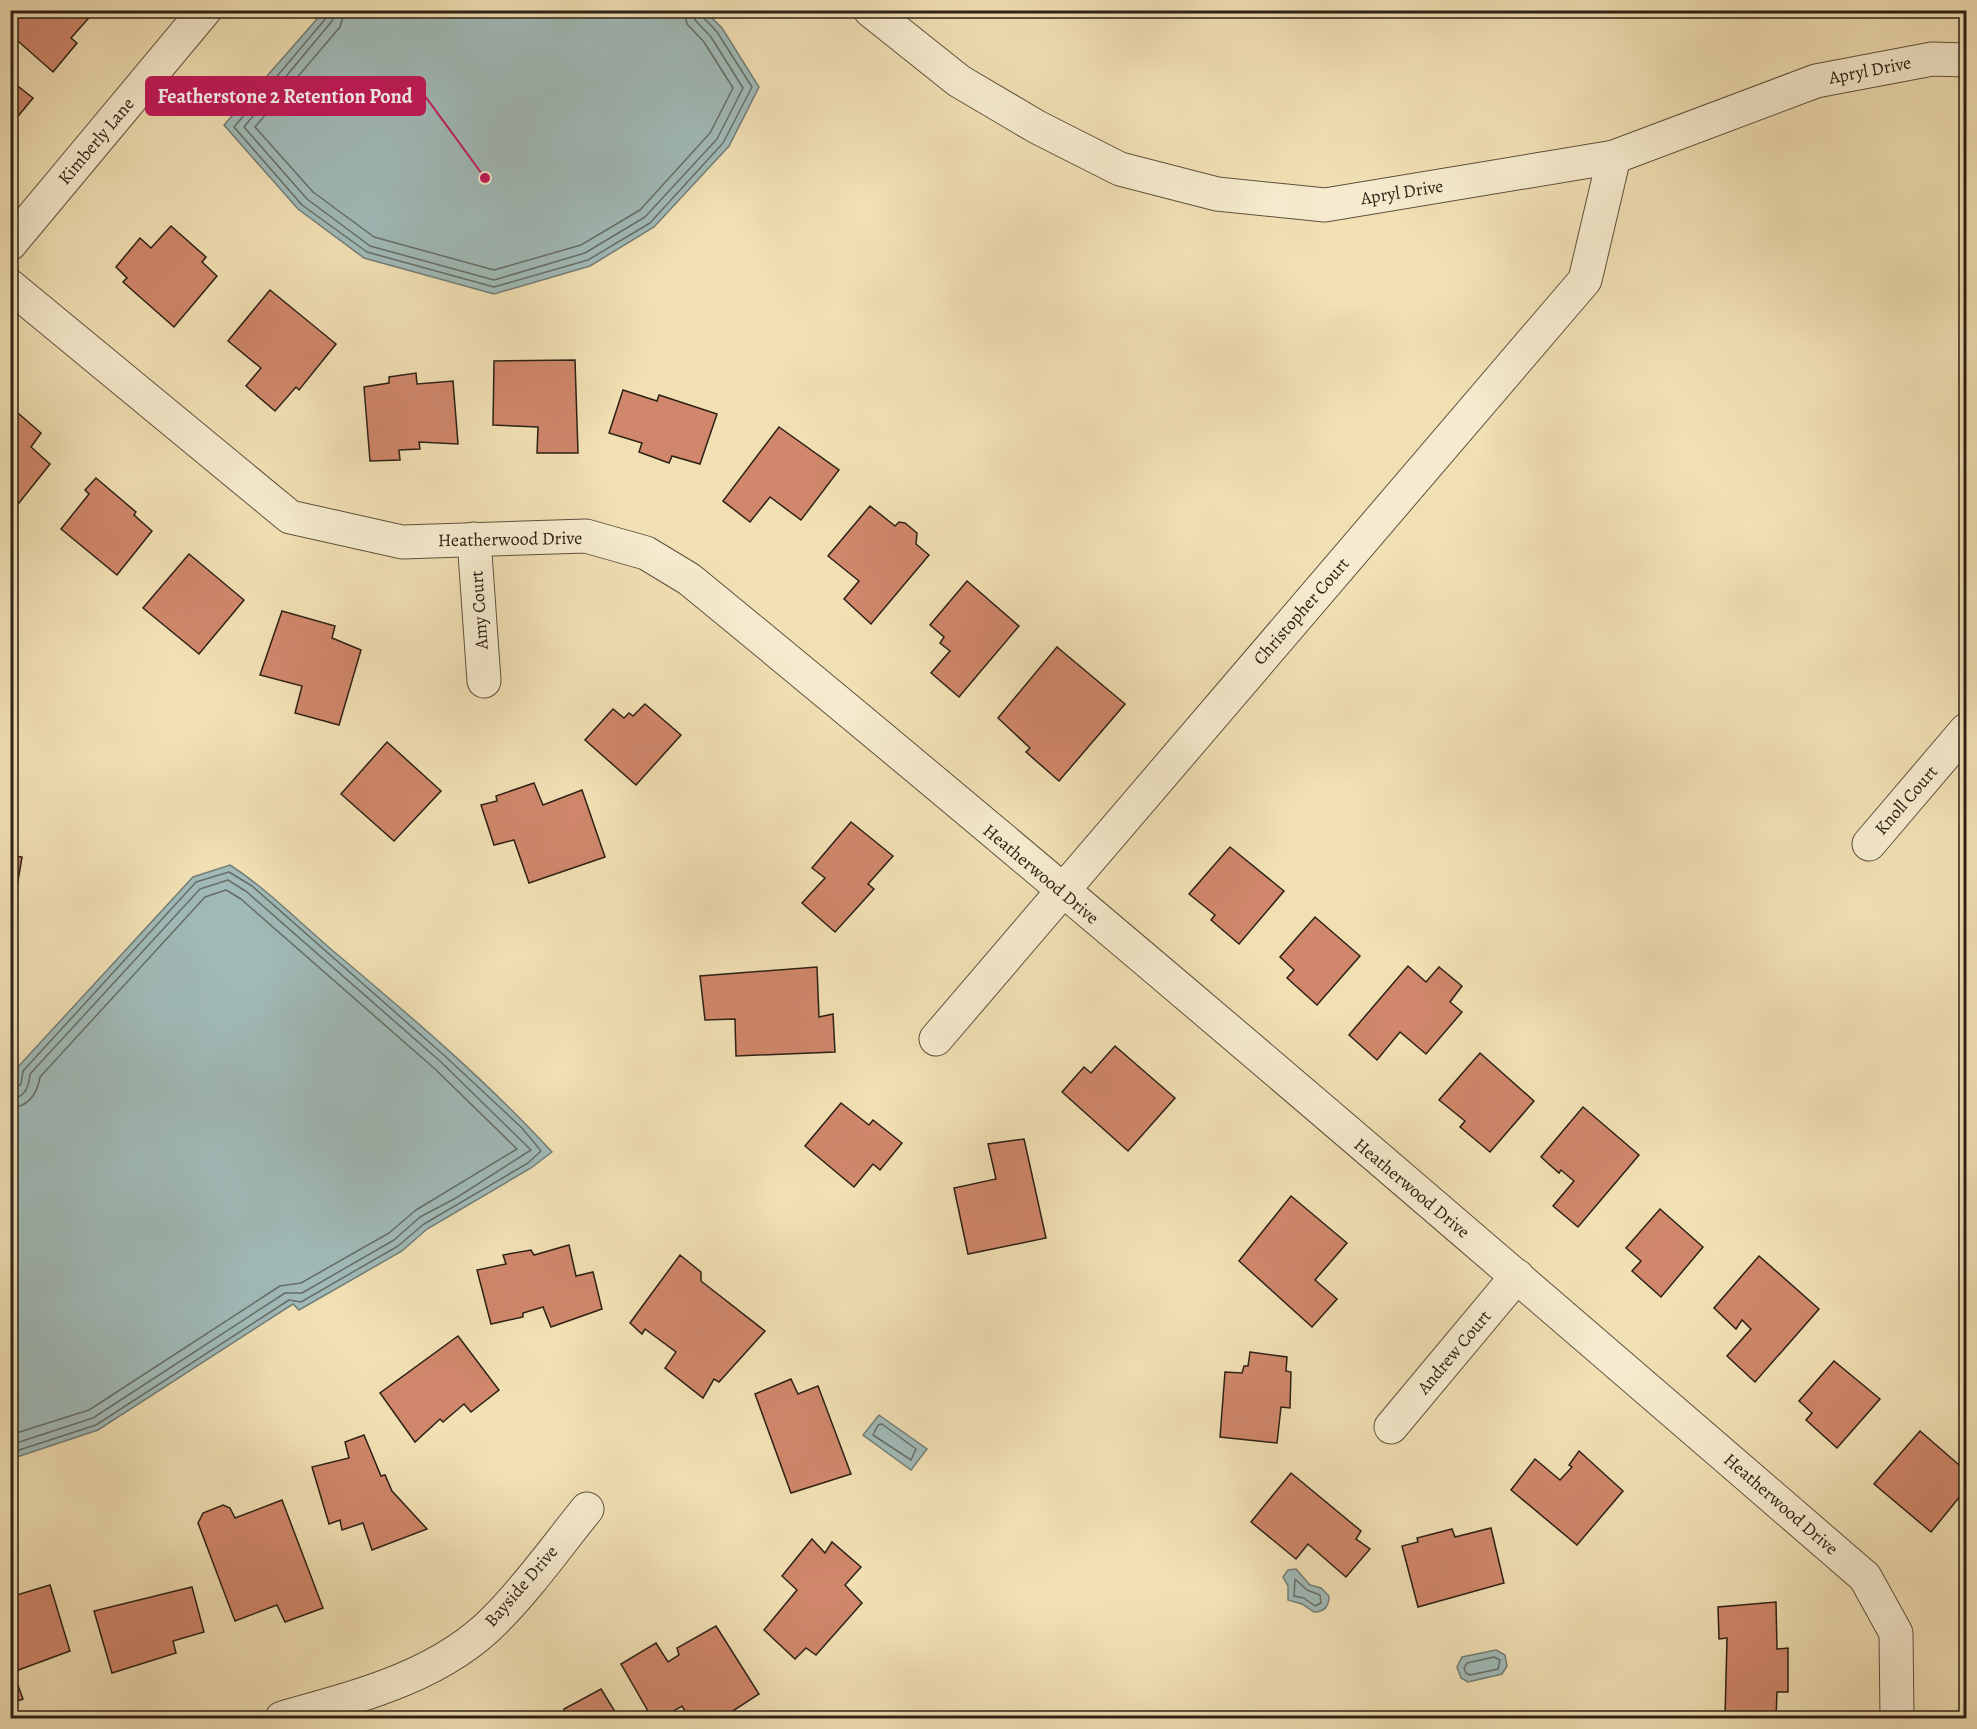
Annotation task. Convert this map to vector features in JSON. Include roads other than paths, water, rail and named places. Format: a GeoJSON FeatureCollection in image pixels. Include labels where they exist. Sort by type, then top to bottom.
{"type":"FeatureCollection","features":[{"type":"Feature","properties":{"kind":"street","name":"Kimberly Lane"},"geometry":{"type":"LineString","coordinates":[[10,244],[205,10]]}},
{"type":"Feature","properties":{"kind":"street","name":"Apryl Drive"},"geometry":{"type":"LineString","coordinates":[[870,10],[959,81],[1037,127],[1120,169],[1217,194],[1325,205],[1614,157],[1816,81],[1932,59],[1966,60]]}},
{"type":"Feature","properties":{"kind":"street","name":"Christopher Court"},"geometry":{"type":"LineString","coordinates":[[936,1039],[1585,280],[1614,157]]}},
{"type":"Feature","properties":{"kind":"street","name":"Heatherwood Drive"},"geometry":{"type":"LineString","coordinates":[[10,286],[290,517],[402,542],[586,536],[646,553],[688,579],[1062,891],[1517,1276],[1865,1577],[1896,1633],[1897,1719]]}},
{"type":"Feature","properties":{"kind":"street","name":"Amy Court"},"geometry":{"type":"LineString","coordinates":[[474,539],[484,681]]}},
{"type":"Feature","properties":{"kind":"street","name":"Knoll Court"},"geometry":{"type":"LineString","coordinates":[[1869,844],[1966,730]]}},
{"type":"Feature","properties":{"kind":"street","name":"Andrew Court"},"geometry":{"type":"LineString","coordinates":[[1391,1427],[1517,1276]]}},
{"type":"Feature","properties":{"kind":"street","name":"Bayside Drive"},"geometry":{"type":"LineString","coordinates":[[282,1719],[358,1696],[421,1672],[453,1654],[496,1620],[587,1509]]}},
{"type":"Feature","properties":{"kind":"water"},"geometry":{"type":"Polygon","coordinates":[[[324,11],[705,11],[722,28],[759,87],[729,146],[654,227],[590,266],[494,294],[364,258],[298,209],[224,125],[324,11]]]}},
{"type":"Feature","properties":{"kind":"water"},"geometry":{"type":"Polygon","coordinates":[[[230,865],[270,895],[389,998],[500,1099],[552,1152],[531,1168],[427,1229],[402,1251],[299,1310],[293,1304],[98,1430],[11,1459],[10,1088],[16,1081],[16,1069],[193,877],[230,865]]]}},
{"type":"Feature","properties":{"kind":"water"},"geometry":{"type":"Polygon","coordinates":[[[879,1415],[927,1449],[911,1470],[863,1435],[879,1415]]]}},
{"type":"Feature","properties":{"kind":"water"},"geometry":{"type":"Polygon","coordinates":[[[1296,1569],[1310,1585],[1321,1588],[1329,1596],[1324,1610],[1314,1612],[1302,1604],[1288,1600],[1288,1586],[1283,1577],[1288,1570],[1296,1569]]]}},
{"type":"Feature","properties":{"kind":"water"},"geometry":{"type":"Polygon","coordinates":[[[1496,1650],[1505,1655],[1507,1666],[1502,1674],[1468,1682],[1461,1678],[1457,1667],[1462,1657],[1496,1650]]]}},
{"type":"Feature","properties":{"kind":"place","name":"Featherstone 2 Retention Pond"},"geometry":{"type":"Point","coordinates":[485,178]}}]}
